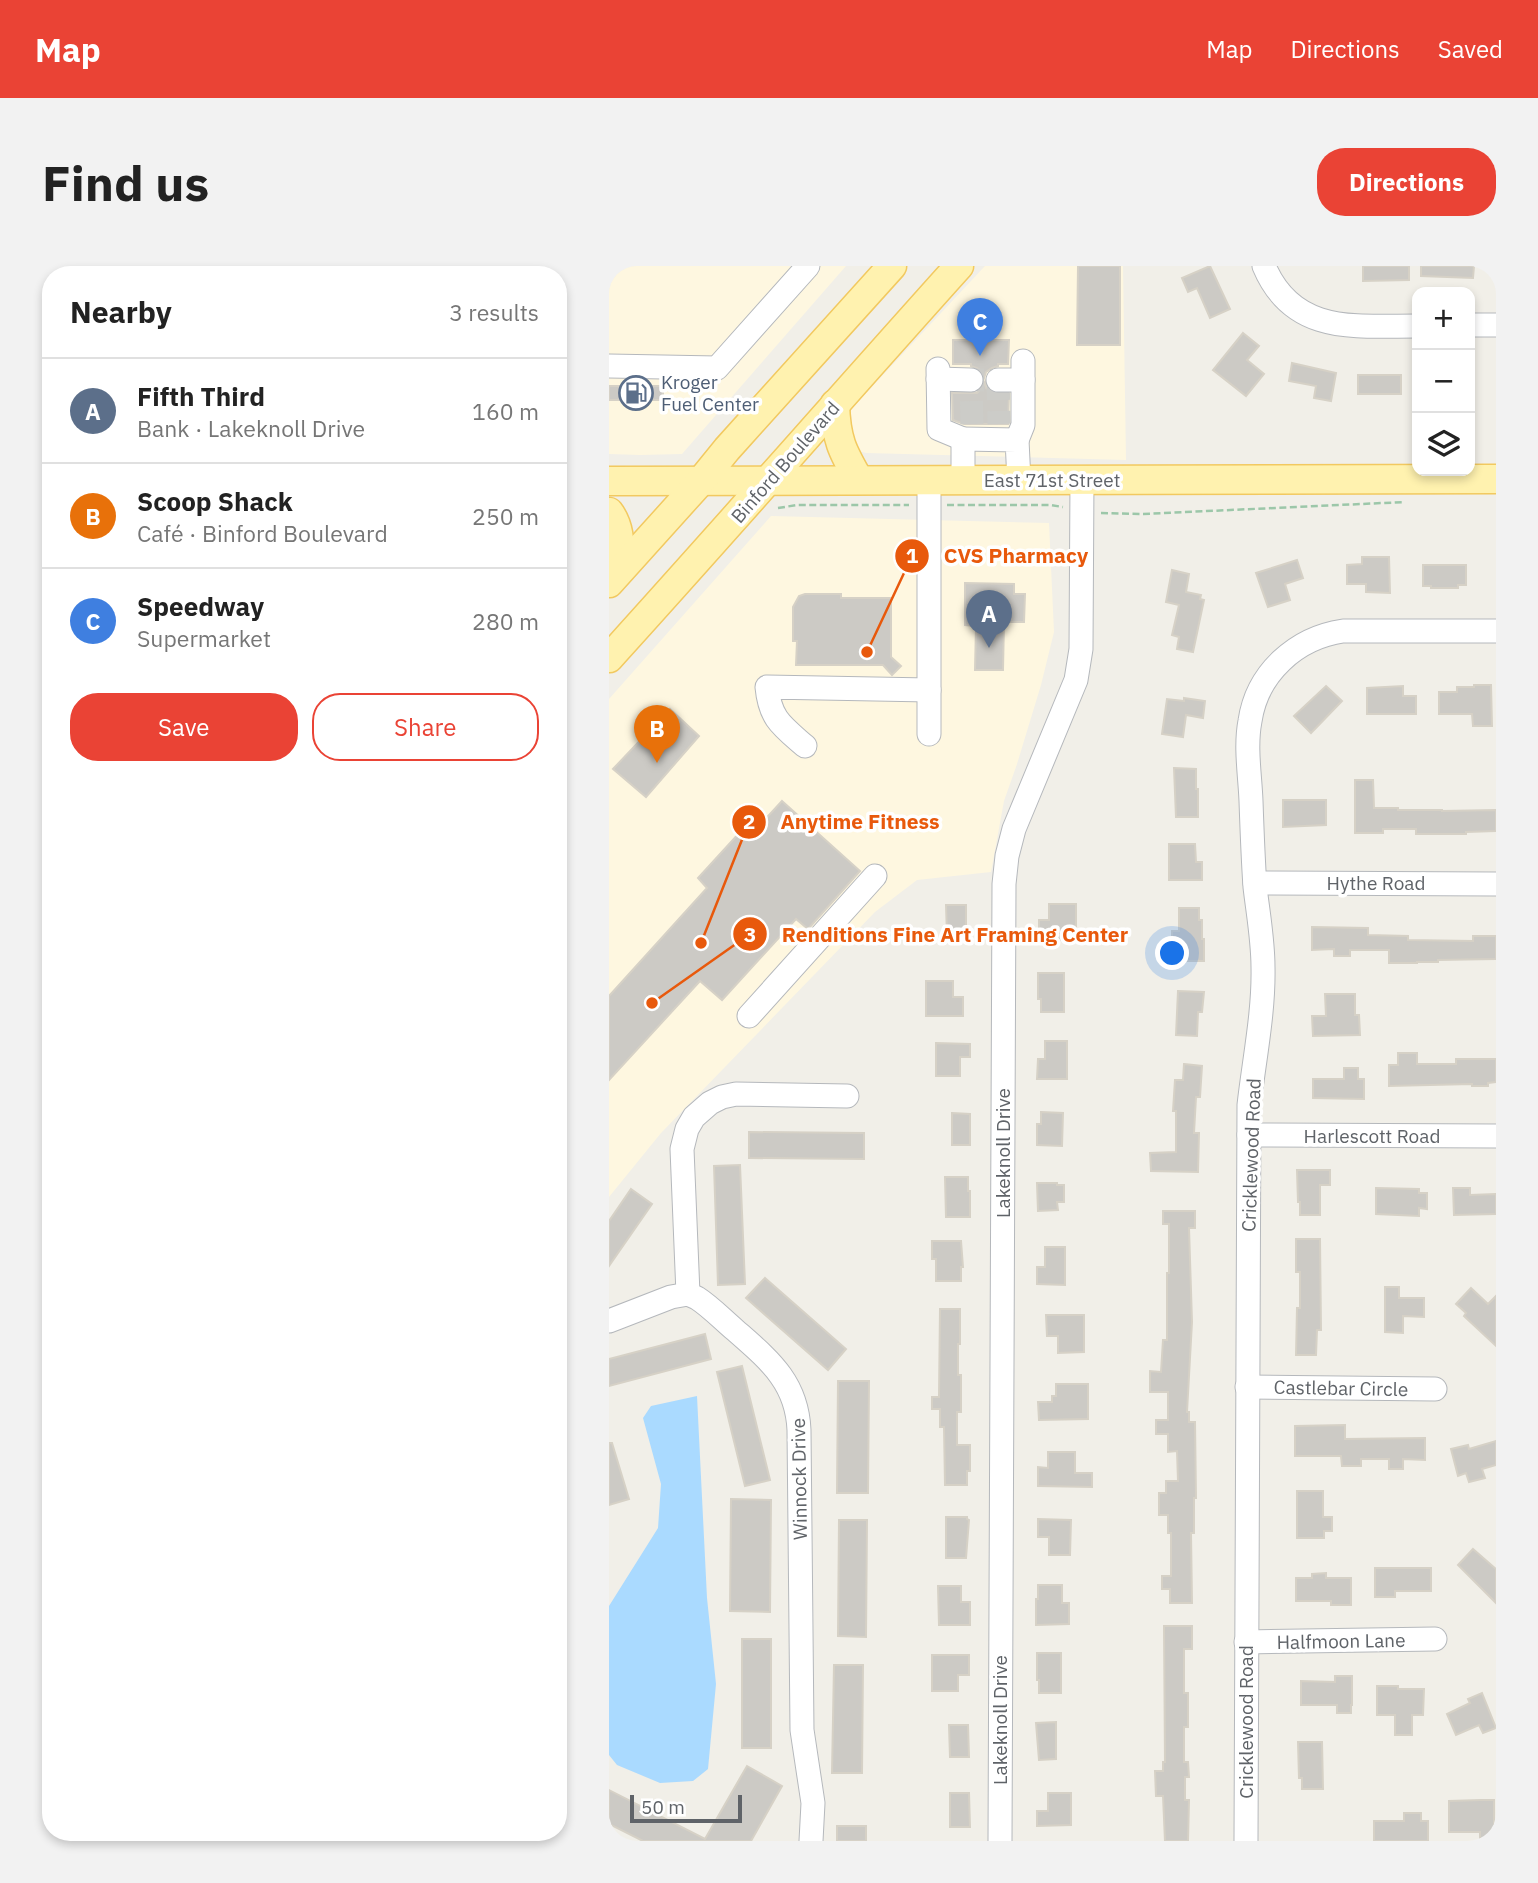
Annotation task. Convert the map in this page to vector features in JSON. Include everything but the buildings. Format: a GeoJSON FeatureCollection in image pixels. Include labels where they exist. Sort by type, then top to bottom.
{"type":"FeatureCollection","features":[{"type":"Feature","properties":{"kind":"main road"},"geometry":{"type":"LineString","coordinates":[[615,577],[892,266]]}},
{"type":"Feature","properties":{"kind":"main road","name":"Binford Boulevard"},"geometry":{"type":"LineString","coordinates":[[609,658],[959,266]]}},
{"type":"Feature","properties":{"kind":"main road"},"geometry":{"type":"LineString","coordinates":[[835,404],[836,429],[843,453],[859,480]]}},
{"type":"Feature","properties":{"kind":"main road","name":"East 71st Street"},"geometry":{"type":"LineString","coordinates":[[609,481],[1496,479]]}},
{"type":"Feature","properties":{"kind":"main road"},"geometry":{"type":"LineString","coordinates":[[609,512],[619,532],[615,577]]}},
{"type":"Feature","properties":{"kind":"street"},"geometry":{"type":"LineString","coordinates":[[609,366],[717,368],[809,266]]}},
{"type":"Feature","properties":{"kind":"street"},"geometry":{"type":"LineString","coordinates":[[1264,266],[1279,293],[1311,318],[1345,326],[1412,326]]}},
{"type":"Feature","properties":{"kind":"street"},"geometry":{"type":"LineString","coordinates":[[1475,326],[1496,325]]}},
{"type":"Feature","properties":{"kind":"street"},"geometry":{"type":"LineString","coordinates":[[971,380],[938,374],[939,429],[969,434],[1005,435],[1023,425],[1023,371],[998,380]]}},
{"type":"Feature","properties":{"kind":"street"},"geometry":{"type":"LineString","coordinates":[[963,480],[969,434]]}},
{"type":"Feature","properties":{"kind":"street"},"geometry":{"type":"LineString","coordinates":[[1005,435],[1019,481]]}},
{"type":"Feature","properties":{"kind":"street","name":"Lakeknoll Drive"},"geometry":{"type":"LineString","coordinates":[[1000,1841],[1003,884],[1014,829],[1076,680],[1081,649],[1082,479]]}},
{"type":"Feature","properties":{"kind":"street"},"geometry":{"type":"LineString","coordinates":[[929,480],[929,734]]}},
{"type":"Feature","properties":{"kind":"street","name":"Cricklewood Road"},"geometry":{"type":"LineString","coordinates":[[1246,1841],[1249,1105],[1263,968],[1255,883],[1249,721],[1260,688],[1272,670],[1297,647],[1310,640],[1343,631],[1496,632]]}},
{"type":"Feature","properties":{"kind":"street"},"geometry":{"type":"LineString","coordinates":[[805,746],[778,721],[768,704],[767,687],[929,690]]}},
{"type":"Feature","properties":{"kind":"street"},"geometry":{"type":"LineString","coordinates":[[749,1016],[875,876]]}},
{"type":"Feature","properties":{"kind":"street","name":"Hythe Road"},"geometry":{"type":"LineString","coordinates":[[1255,883],[1496,884]]}},
{"type":"Feature","properties":{"kind":"street"},"geometry":{"type":"LineString","coordinates":[[609,1321],[671,1297],[688,1294],[682,1149],[687,1129],[694,1117],[710,1103],[736,1094],[847,1097]]}},
{"type":"Feature","properties":{"kind":"street","name":"Harlescott Road"},"geometry":{"type":"LineString","coordinates":[[1249,1135],[1496,1136]]}},
{"type":"Feature","properties":{"kind":"street","name":"Winnock Drive"},"geometry":{"type":"LineString","coordinates":[[688,1294],[704,1303],[773,1364],[786,1381],[797,1408],[802,1730],[813,1802],[811,1841]]}},
{"type":"Feature","properties":{"kind":"street","name":"Castlebar Circle"},"geometry":{"type":"LineString","coordinates":[[1247,1387],[1436,1389]]}},
{"type":"Feature","properties":{"kind":"street","name":"Halfmoon Lane"},"geometry":{"type":"LineString","coordinates":[[1247,1642],[1435,1639]]}},
{"type":"Feature","properties":{"kind":"path"},"geometry":{"type":"LineString","coordinates":[[1103,513],[1143,514],[1415,502]]}},
{"type":"Feature","properties":{"kind":"shaded area"},"geometry":{"type":"Polygon","coordinates":[[[609,266],[846,266],[682,454],[640,455],[609,454],[609,266]]]}},
{"type":"Feature","properties":{"kind":"shaded area"},"geometry":{"type":"Polygon","coordinates":[[[985,266],[1123,266],[1126,460],[866,453],[855,450],[846,432],[851,409],[985,266]]]}},
{"type":"Feature","properties":{"kind":"shaded area"},"geometry":{"type":"Polygon","coordinates":[[[771,516],[1049,523],[1054,632],[1041,685],[1004,801],[991,872],[917,880],[875,912],[661,1133],[609,1197],[609,699],[771,516]]]}},
{"type":"Feature","properties":{"kind":"water"},"geometry":{"type":"Polygon","coordinates":[[[697,1396],[707,1598],[716,1684],[708,1769],[693,1781],[660,1783],[617,1765],[609,1755],[609,1606],[658,1528],[661,1484],[643,1418],[651,1406],[697,1396]]]}},
{"type":"Feature","properties":{"kind":"tunnel"},"geometry":{"type":"LineString","coordinates":[[972,424],[971,380],[998,380],[999,424]]}},
{"type":"Feature","properties":{"kind":"place","name":"Speedway"},"geometry":{"type":"Point","coordinates":[980,356]}},
{"type":"Feature","properties":{"kind":"place","name":"Kroger Fuel Center"},"geometry":{"type":"Point","coordinates":[636,393]}},
{"type":"Feature","properties":{"kind":"place","name":"Fifth Third"},"geometry":{"type":"Point","coordinates":[989,648]}},
{"type":"Feature","properties":{"kind":"place","name":"CVS Pharmacy"},"geometry":{"type":"Point","coordinates":[867,652]}},
{"type":"Feature","properties":{"kind":"place","name":"Scoop Shack"},"geometry":{"type":"Point","coordinates":[657,763]}},
{"type":"Feature","properties":{"kind":"place","name":"Anytime Fitness"},"geometry":{"type":"Point","coordinates":[701,943]}},
{"type":"Feature","properties":{"kind":"place","name":"Renditions Fine Art Framing Center"},"geometry":{"type":"Point","coordinates":[652,1003]}}]}
